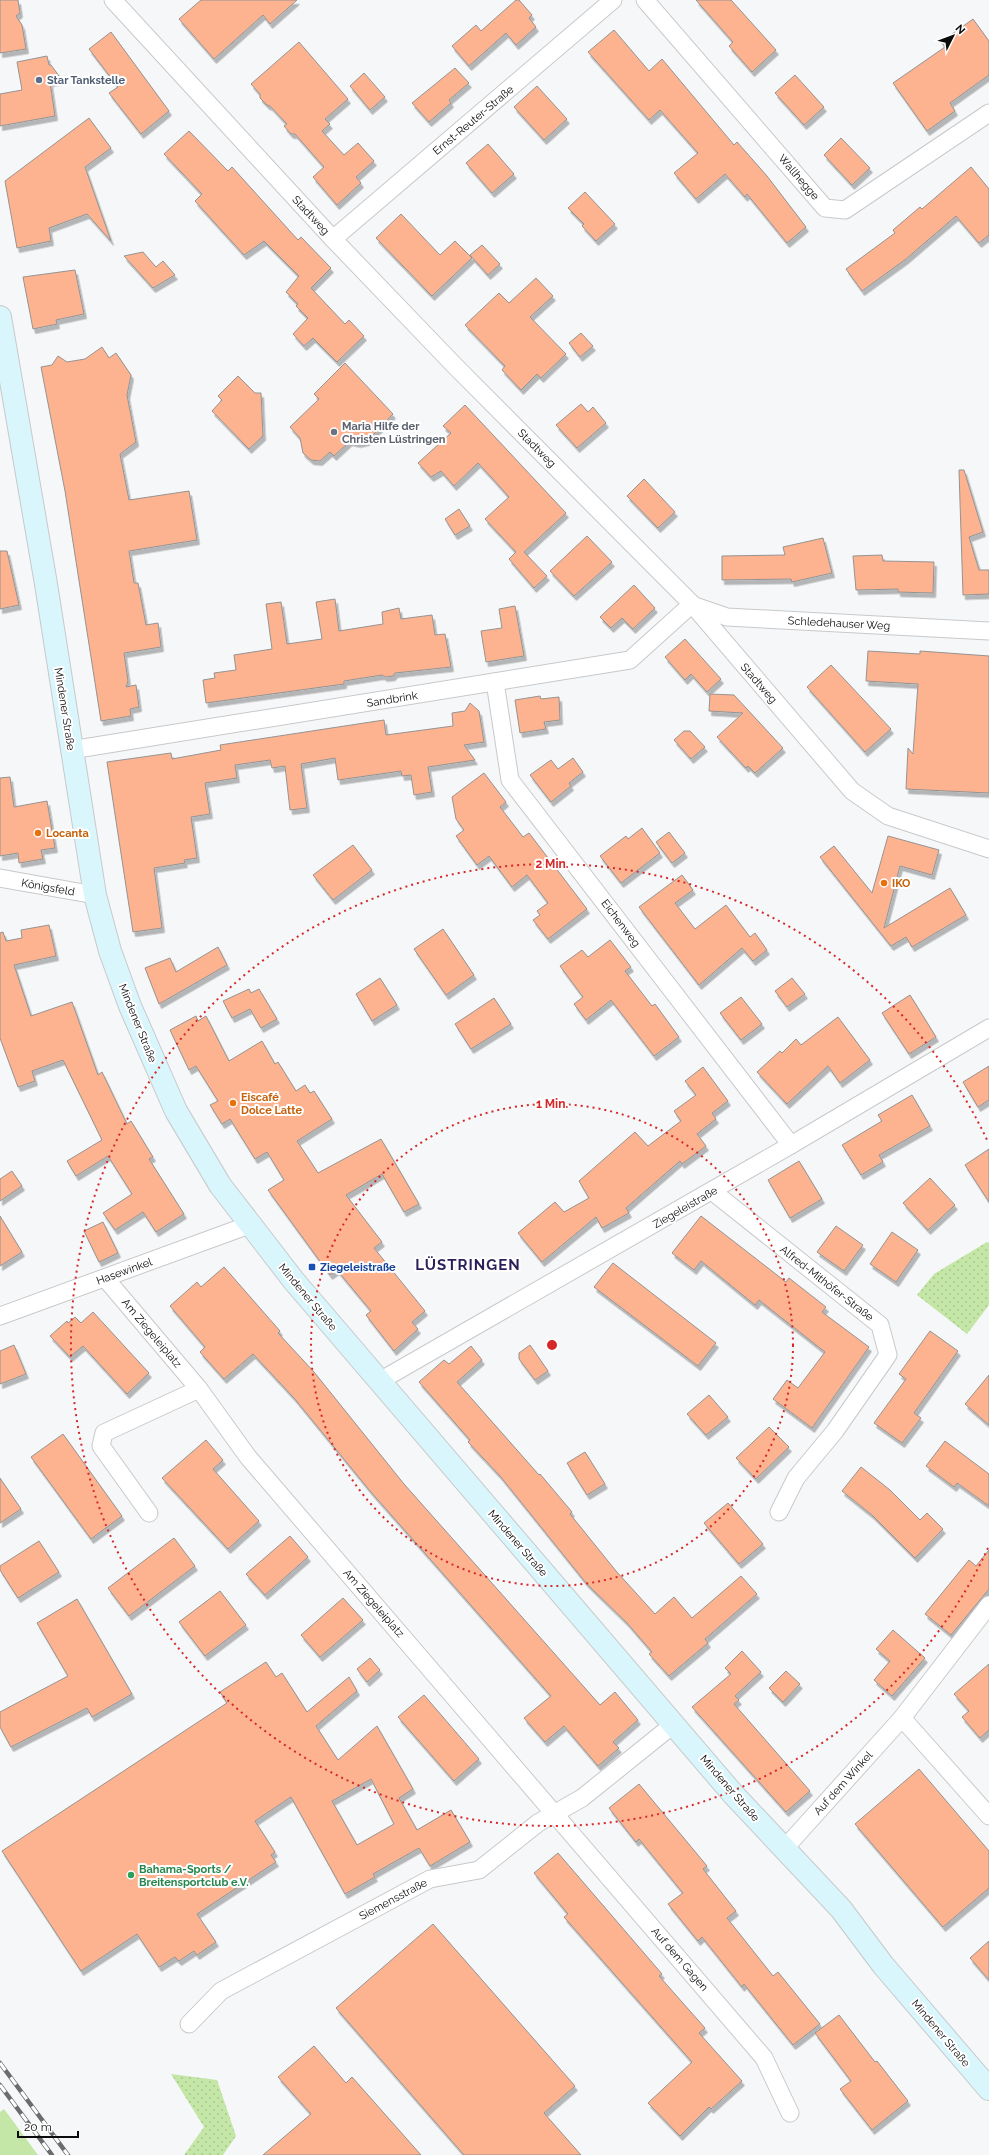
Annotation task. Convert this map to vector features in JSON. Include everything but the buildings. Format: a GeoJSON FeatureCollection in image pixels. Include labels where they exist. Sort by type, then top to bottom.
{"type":"FeatureCollection","features":[{"type":"Feature","properties":{"kind":"main road","name":"Mindener Straße"},"geometry":{"type":"LineString","coordinates":[[0,317],[46,584],[95,895],[110,951],[130,1006],[176,1111],[220,1185],[249,1226],[378,1382],[733,1794],[841,1909],[883,1965],[989,2089]]}},
{"type":"Feature","properties":{"kind":"street","name":"Stadtweg"},"geometry":{"type":"LineString","coordinates":[[113,0],[333,239],[455,366],[692,604],[852,791],[888,816],[989,849]]}},
{"type":"Feature","properties":{"kind":"street","name":"Ernst-Reuter-Straße"},"geometry":{"type":"LineString","coordinates":[[333,239],[613,0]]}},
{"type":"Feature","properties":{"kind":"street","name":"Wallhegge"},"geometry":{"type":"LineString","coordinates":[[645,0],[825,208],[845,210],[989,113]]}},
{"type":"Feature","properties":{"kind":"street","name":"Schledehauser Weg"},"geometry":{"type":"LineString","coordinates":[[692,604],[727,616],[989,632]]}},
{"type":"Feature","properties":{"kind":"street","name":"Sandbrink"},"geometry":{"type":"LineString","coordinates":[[71,750],[630,660],[692,604]]}},
{"type":"Feature","properties":{"kind":"street","name":"Eichenweg"},"geometry":{"type":"LineString","coordinates":[[495,682],[510,780],[791,1146]]}},
{"type":"Feature","properties":{"kind":"street","name":"Königsfeld"},"geometry":{"type":"LineString","coordinates":[[0,878],[95,895]]}},
{"type":"Feature","properties":{"kind":"street","name":"Ziegeleistraße"},"geometry":{"type":"LineString","coordinates":[[378,1382],[791,1146],[989,1028]]}},
{"type":"Feature","properties":{"kind":"street","name":"Alfred-Mithöfer-Straße"},"geometry":{"type":"LineString","coordinates":[[712,1191],[880,1325],[888,1355],[835,1431],[796,1478],[779,1512]]}},
{"type":"Feature","properties":{"kind":"street","name":"Hasewinkel"},"geometry":{"type":"LineString","coordinates":[[0,1316],[249,1226]]}},
{"type":"Feature","properties":{"kind":"street","name":"Am Ziegeleiplatz"},"geometry":{"type":"LineString","coordinates":[[105,1278],[199,1389],[248,1457],[555,1813]]}},
{"type":"Feature","properties":{"kind":"street"},"geometry":{"type":"LineString","coordinates":[[149,1513],[101,1446],[104,1432],[199,1389]]}},
{"type":"Feature","properties":{"kind":"street","name":"Auf dem Winkel"},"geometry":{"type":"LineString","coordinates":[[784,1849],[902,1718],[989,1605]]}},
{"type":"Feature","properties":{"kind":"street"},"geometry":{"type":"LineString","coordinates":[[902,1718],[989,1816]]}},
{"type":"Feature","properties":{"kind":"street","name":"Siemensstraße"},"geometry":{"type":"LineString","coordinates":[[189,2024],[221,1991],[430,1879],[479,1870],[538,1823],[582,1798],[674,1724]]}},
{"type":"Feature","properties":{"kind":"street","name":"Auf dem Gagen"},"geometry":{"type":"LineString","coordinates":[[555,1813],[764,2058],[790,2113]]}},
{"type":"Feature","properties":{"kind":"green space"},"geometry":{"type":"Polygon","coordinates":[[[987,1242],[989,1243],[989,1305],[967,1334],[917,1295],[934,1274],[987,1242]]]}},
{"type":"Feature","properties":{"kind":"green space"},"geometry":{"type":"Polygon","coordinates":[[[171,2074],[217,2080],[236,2136],[223,2155],[184,2155],[204,2127],[171,2074]]]}},
{"type":"Feature","properties":{"kind":"green space"},"geometry":{"type":"Polygon","coordinates":[[[4,2109],[38,2155],[0,2155],[0,2112],[4,2109]]]}},
{"type":"Feature","properties":{"kind":"railway"},"geometry":{"type":"LineString","coordinates":[[0,2063],[68,2155]]}},
{"type":"Feature","properties":{"kind":"railway"},"geometry":{"type":"LineString","coordinates":[[0,2085],[52,2155]]}},
{"type":"Feature","properties":{"kind":"place","name":"Star Tankstelle"},"geometry":{"type":"Point","coordinates":[39,80]}},
{"type":"Feature","properties":{"kind":"place","name":"Maria Hilfe der Christen Lüstringen"},"geometry":{"type":"Point","coordinates":[334,432]}},
{"type":"Feature","properties":{"kind":"place","name":"Locanta"},"geometry":{"type":"Point","coordinates":[38,833]}},
{"type":"Feature","properties":{"kind":"place","name":"IKO"},"geometry":{"type":"Point","coordinates":[884,883]}},
{"type":"Feature","properties":{"kind":"place","name":"Eiscafé Dolce Latte"},"geometry":{"type":"Point","coordinates":[233,1103]}},
{"type":"Feature","properties":{"kind":"place","name":"Ziegeleistraße"},"geometry":{"type":"Point","coordinates":[312,1267]}},
{"type":"Feature","properties":{"kind":"place","name":"Bahama-Sports / Breitensportclub e.V."},"geometry":{"type":"Point","coordinates":[131,1875]}},
{"type":"Feature","properties":{"kind":"district","name":"LÜSTRINGEN"},"geometry":{"type":"Point","coordinates":[468,1265]}}]}
